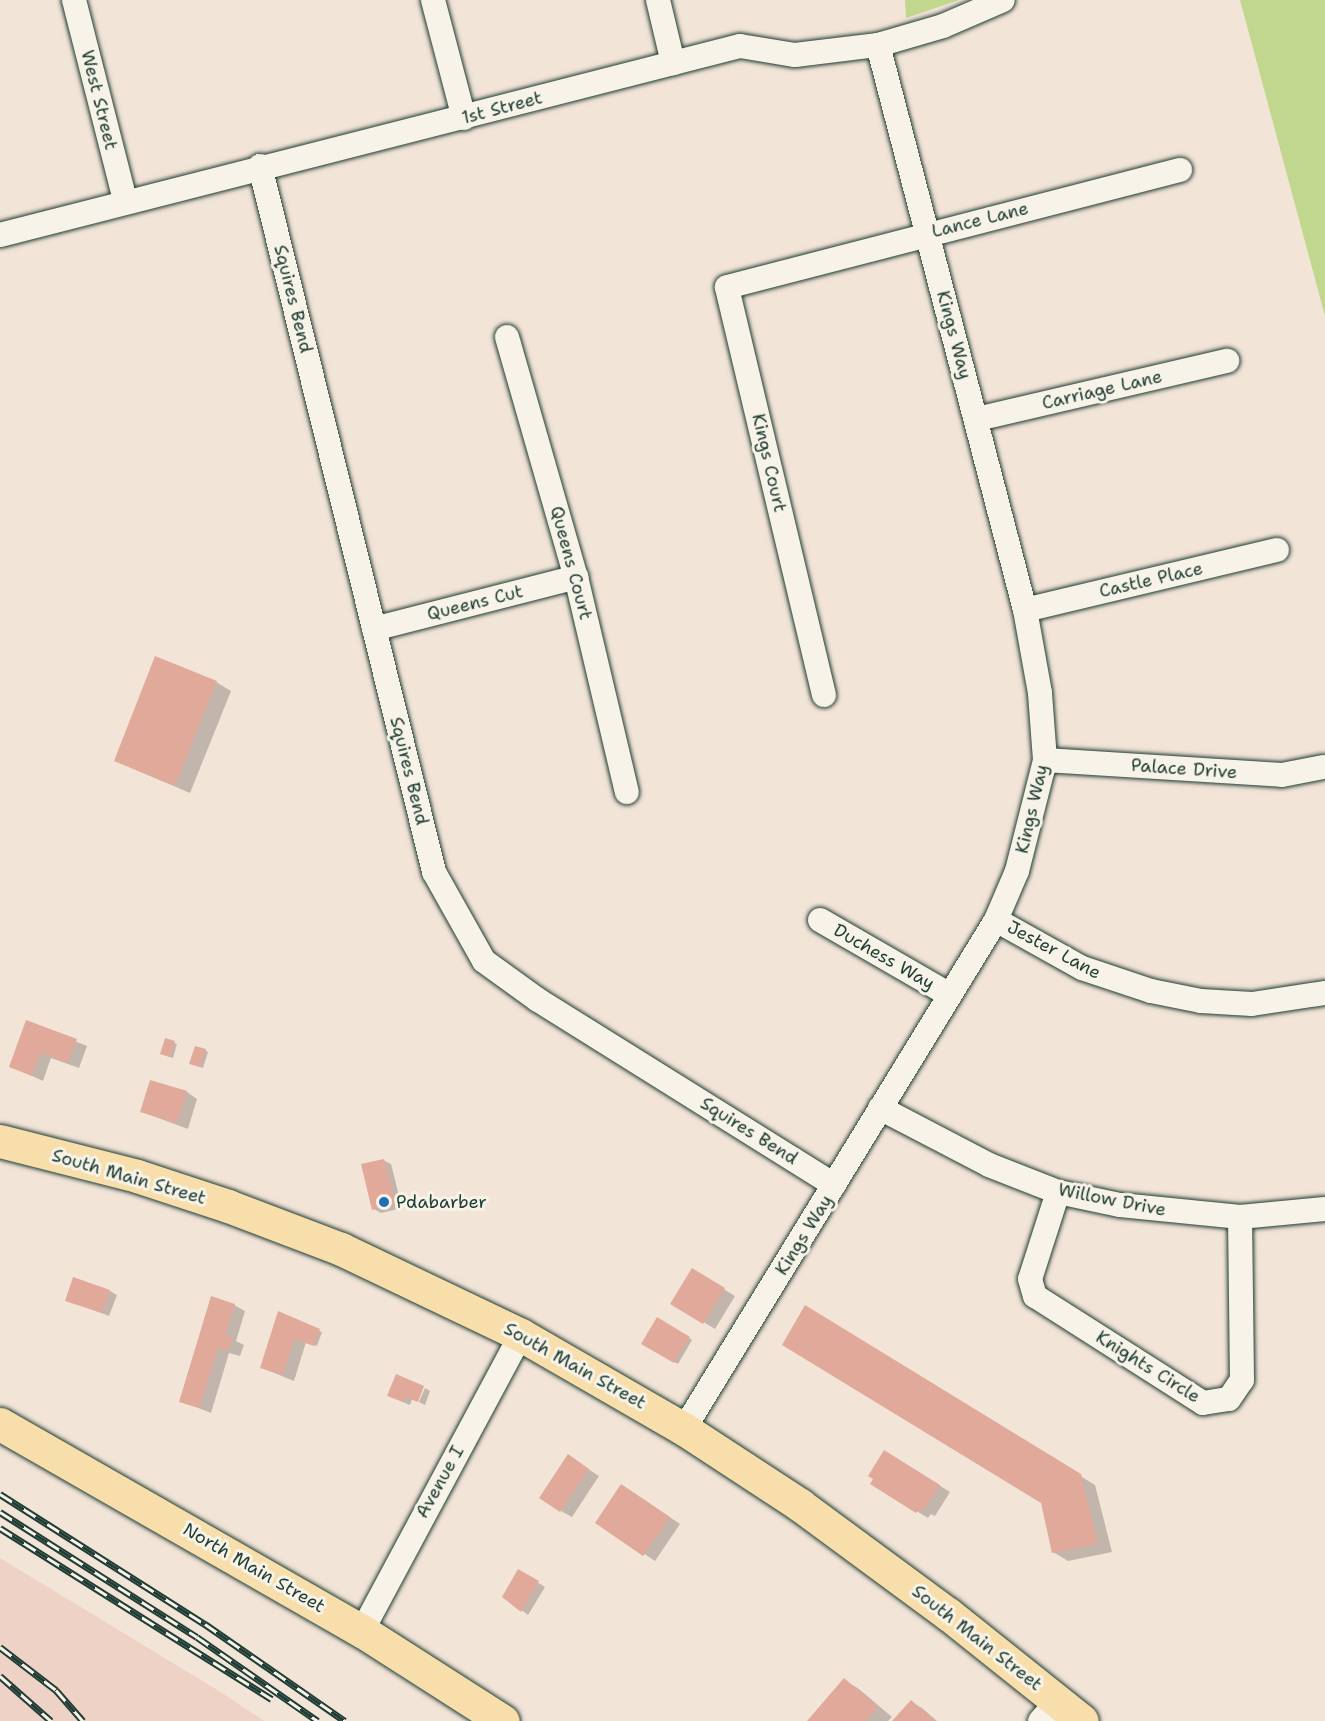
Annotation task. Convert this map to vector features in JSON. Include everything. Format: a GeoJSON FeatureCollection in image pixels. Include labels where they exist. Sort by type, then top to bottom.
{"type":"FeatureCollection","features":[{"type":"Feature","properties":{"kind":"highway","name":"South Main Street"},"geometry":{"type":"LineString","coordinates":[[0,1141],[138,1176],[238,1210],[341,1249],[521,1335],[684,1429],[837,1532],[1060,1714]]}},
{"type":"Feature","properties":{"kind":"highway","name":"North Main Street"},"geometry":{"type":"LineString","coordinates":[[0,1424],[362,1631],[503,1721]]}},
{"type":"Feature","properties":{"kind":"street","name":"West Street"},"geometry":{"type":"LineString","coordinates":[[74,0],[125,200]]}},
{"type":"Feature","properties":{"kind":"street"},"geometry":{"type":"LineString","coordinates":[[433,0],[464,118]]}},
{"type":"Feature","properties":{"kind":"street"},"geometry":{"type":"LineString","coordinates":[[658,0],[673,63]]}},
{"type":"Feature","properties":{"kind":"street","name":"1st Street"},"geometry":{"type":"LineString","coordinates":[[0,234],[125,200],[464,118],[740,46],[795,55],[878,45],[943,26],[1003,0]]}},
{"type":"Feature","properties":{"kind":"street","name":"Kings Way"},"geometry":{"type":"LineString","coordinates":[[684,1429],[948,994],[996,920],[1017,871],[1045,760],[1040,693],[1025,610],[878,45]]}},
{"type":"Feature","properties":{"kind":"street","name":"Squires Bend"},"geometry":{"type":"LineString","coordinates":[[260,166],[434,872],[484,961],[538,1000],[834,1185]]}},
{"type":"Feature","properties":{"kind":"street","name":"Lance Lane"},"geometry":{"type":"LineString","coordinates":[[780,271],[1180,170]]}},
{"type":"Feature","properties":{"kind":"street","name":"Kings Court"},"geometry":{"type":"LineString","coordinates":[[780,271],[727,287],[824,694]]}},
{"type":"Feature","properties":{"kind":"street","name":"Queens Court"},"geometry":{"type":"LineString","coordinates":[[507,337],[576,577],[627,792]]}},
{"type":"Feature","properties":{"kind":"street","name":"Carriage Lane"},"geometry":{"type":"LineString","coordinates":[[977,419],[1227,361]]}},
{"type":"Feature","properties":{"kind":"street","name":"Castle Place"},"geometry":{"type":"LineString","coordinates":[[1025,610],[1277,550]]}},
{"type":"Feature","properties":{"kind":"street","name":"Queens Cut"},"geometry":{"type":"LineString","coordinates":[[374,629],[576,577]]}},
{"type":"Feature","properties":{"kind":"street","name":"Palace Drive"},"geometry":{"type":"LineString","coordinates":[[1045,760],[1282,775],[1323,767]]}},
{"type":"Feature","properties":{"kind":"street","name":"Duchess Way"},"geometry":{"type":"LineString","coordinates":[[820,920],[948,994]]}},
{"type":"Feature","properties":{"kind":"street","name":"Jester Lane"},"geometry":{"type":"LineString","coordinates":[[996,920],[1082,968],[1151,991],[1201,1001],[1252,1004],[1325,993]]}},
{"type":"Feature","properties":{"kind":"street","name":"Willow Drive"},"geometry":{"type":"LineString","coordinates":[[880,1108],[989,1165],[1058,1192],[1120,1205],[1240,1217],[1325,1209]]}},
{"type":"Feature","properties":{"kind":"street","name":"Knights Circle"},"geometry":{"type":"LineString","coordinates":[[1058,1192],[1030,1279],[1035,1296],[1203,1403],[1228,1399],[1242,1380],[1240,1217]]}},
{"type":"Feature","properties":{"kind":"street","name":"Avenue I"},"geometry":{"type":"LineString","coordinates":[[362,1631],[521,1335]]}},
{"type":"Feature","properties":{"kind":"shaded area"},"geometry":{"type":"Polygon","coordinates":[[[0,1558],[219,1691],[264,1721],[0,1721],[0,1558]]]}},
{"type":"Feature","properties":{"kind":"green space"},"geometry":{"type":"Polygon","coordinates":[[[905,0],[959,0],[906,18],[905,0]]]}},
{"type":"Feature","properties":{"kind":"green space"},"geometry":{"type":"Polygon","coordinates":[[[1240,0],[1325,0],[1325,316],[1240,0]]]}},
{"type":"Feature","properties":{"kind":"building"},"geometry":{"type":"Polygon","coordinates":[[[155,656],[217,681],[175,786],[114,761],[155,656]]]}},
{"type":"Feature","properties":{"kind":"building"},"geometry":{"type":"Polygon","coordinates":[[[26,1020],[77,1039],[68,1063],[40,1053],[32,1076],[9,1067],[26,1020]]]}},
{"type":"Feature","properties":{"kind":"building"},"geometry":{"type":"Polygon","coordinates":[[[165,1038],[175,1041],[170,1057],[160,1054],[165,1038]]]}},
{"type":"Feature","properties":{"kind":"building"},"geometry":{"type":"Polygon","coordinates":[[[195,1046],[206,1049],[200,1067],[189,1064],[195,1046]]]}},
{"type":"Feature","properties":{"kind":"building"},"geometry":{"type":"Polygon","coordinates":[[[150,1080],[187,1091],[177,1123],[140,1112],[150,1080]]]}},
{"type":"Feature","properties":{"kind":"building"},"geometry":{"type":"Polygon","coordinates":[[[384,1159],[396,1204],[372,1210],[361,1164],[384,1159]]]}},
{"type":"Feature","properties":{"kind":"building"},"geometry":{"type":"Polygon","coordinates":[[[692,1268],[725,1288],[703,1324],[670,1304],[692,1268]]]}},
{"type":"Feature","properties":{"kind":"building"},"geometry":{"type":"Polygon","coordinates":[[[73,1277],[110,1290],[102,1313],[65,1301],[73,1277]]]}},
{"type":"Feature","properties":{"kind":"building"},"geometry":{"type":"Polygon","coordinates":[[[211,1296],[235,1304],[225,1335],[233,1337],[229,1351],[218,1348],[199,1408],[179,1402],[211,1296]]]}},
{"type":"Feature","properties":{"kind":"building"},"geometry":{"type":"Polygon","coordinates":[[[805,1305],[1081,1474],[1098,1544],[1052,1553],[1041,1503],[782,1345],[805,1305]]]}},
{"type":"Feature","properties":{"kind":"building"},"geometry":{"type":"Polygon","coordinates":[[[278,1311],[320,1329],[314,1346],[294,1339],[283,1375],[260,1368],[278,1311]]]}},
{"type":"Feature","properties":{"kind":"building"},"geometry":{"type":"Polygon","coordinates":[[[657,1317],[690,1337],[674,1363],[641,1344],[657,1317]]]}},
{"type":"Feature","properties":{"kind":"building"},"geometry":{"type":"Polygon","coordinates":[[[396,1374],[424,1386],[418,1402],[405,1397],[403,1402],[387,1396],[396,1374]]]}},
{"type":"Feature","properties":{"kind":"building"},"geometry":{"type":"Polygon","coordinates":[[[884,1450],[940,1485],[923,1511],[919,1509],[916,1513],[870,1484],[873,1479],[868,1476],[884,1450]]]}},
{"type":"Feature","properties":{"kind":"building"},"geometry":{"type":"Polygon","coordinates":[[[568,1454],[589,1469],[560,1512],[539,1498],[568,1454]]]}},
{"type":"Feature","properties":{"kind":"building"},"geometry":{"type":"Polygon","coordinates":[[[621,1484],[670,1517],[643,1556],[595,1523],[621,1484]]]}},
{"type":"Feature","properties":{"kind":"building"},"geometry":{"type":"Polygon","coordinates":[[[518,1569],[539,1581],[521,1612],[502,1597],[518,1569]]]}},
{"type":"Feature","properties":{"kind":"building"},"geometry":{"type":"Polygon","coordinates":[[[844,1678],[878,1707],[866,1721],[807,1721],[844,1678]]]}},
{"type":"Feature","properties":{"kind":"building"},"geometry":{"type":"Polygon","coordinates":[[[911,1700],[935,1721],[892,1721],[911,1700]]]}},
{"type":"Feature","properties":{"kind":"railway"},"geometry":{"type":"LineString","coordinates":[[0,1494],[205,1624],[345,1721]]}},
{"type":"Feature","properties":{"kind":"railway"},"geometry":{"type":"LineString","coordinates":[[0,1512],[197,1637],[318,1721]]}},
{"type":"Feature","properties":{"kind":"railway"},"geometry":{"type":"LineString","coordinates":[[0,1528],[272,1699]]}},
{"type":"Feature","properties":{"kind":"railway"},"geometry":{"type":"LineString","coordinates":[[0,1647],[56,1690],[83,1721]]}},
{"type":"Feature","properties":{"kind":"railway"},"geometry":{"type":"LineString","coordinates":[[0,1676],[51,1721]]}},
{"type":"Feature","properties":{"kind":"place","name":"Pdabarber"},"geometry":{"type":"Point","coordinates":[384,1202]}}]}
